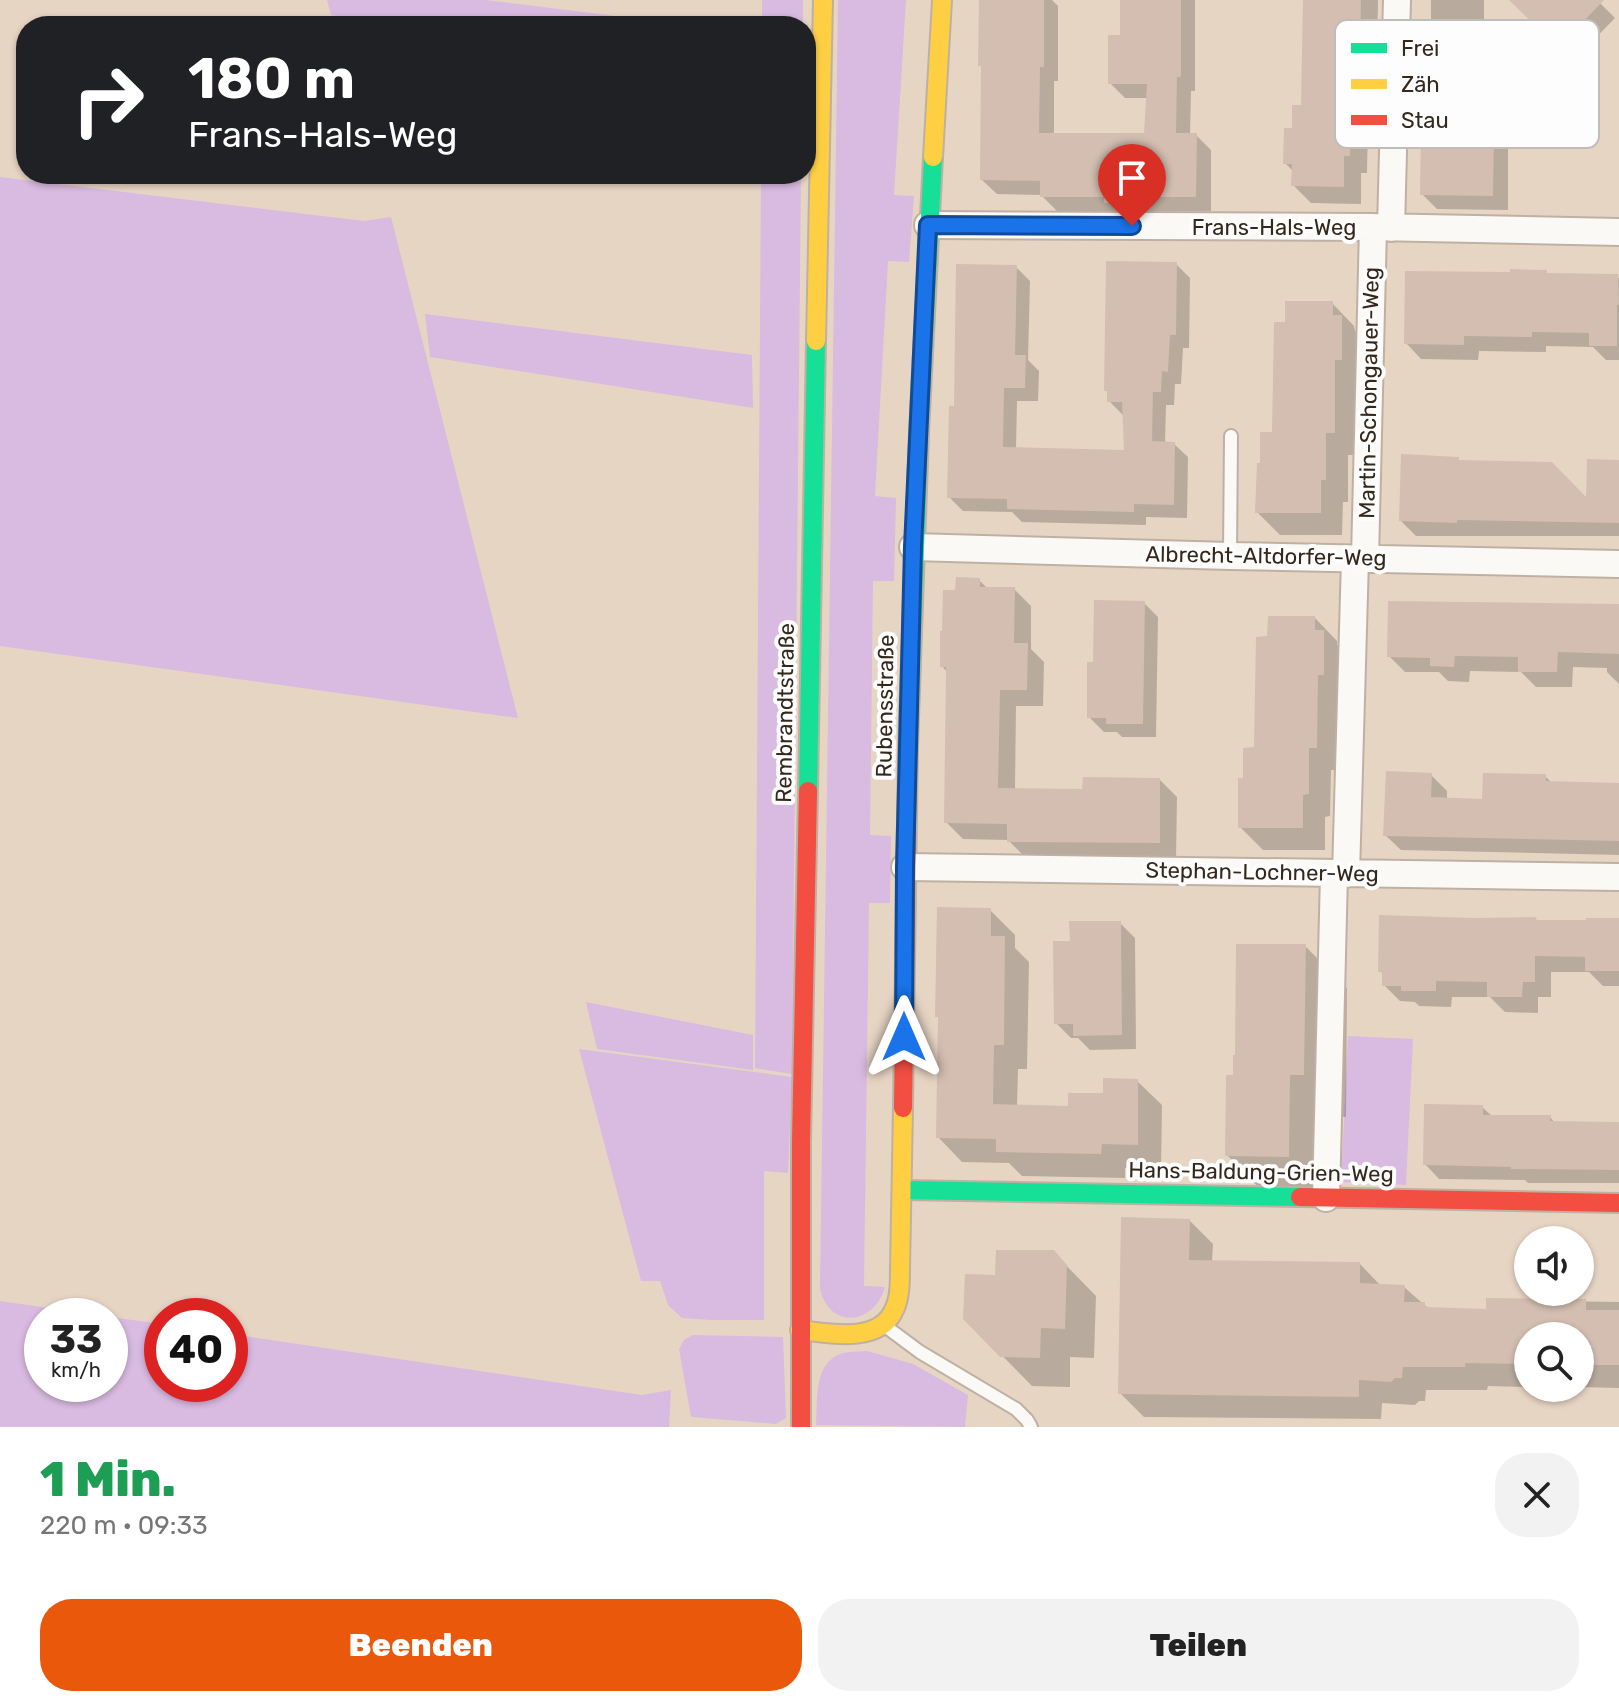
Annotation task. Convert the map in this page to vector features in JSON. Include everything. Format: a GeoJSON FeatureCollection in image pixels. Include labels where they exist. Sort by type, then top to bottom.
{"type":"FeatureCollection","features":[{"type":"Feature","properties":{"kind":"street","name":"Rembrandtstraße"},"geometry":{"type":"LineString","coordinates":[[801,1427],[801,1142],[823,0]]}},
{"type":"Feature","properties":{"kind":"street","name":"Rubensstraße"},"geometry":{"type":"LineString","coordinates":[[882,1324],[892,1317],[899,1286],[913,547],[942,0]]}},
{"type":"Feature","properties":{"kind":"street","name":"Martin-Schongauer-Weg"},"geometry":{"type":"LineString","coordinates":[[1396,20],[1397,0]]}},
{"type":"Feature","properties":{"kind":"street","name":"Martin-Schongauer-Weg"},"geometry":{"type":"LineString","coordinates":[[1326,1198],[1340,874],[1387,148]]}},
{"type":"Feature","properties":{"kind":"street","name":"Frans-Hals-Weg"},"geometry":{"type":"LineString","coordinates":[[928,225],[1619,232]]}},
{"type":"Feature","properties":{"kind":"street","name":"Albrecht-Altdorfer-Weg"},"geometry":{"type":"LineString","coordinates":[[913,547],[1619,564]]}},
{"type":"Feature","properties":{"kind":"street","name":"Stephan-Lochner-Weg"},"geometry":{"type":"LineString","coordinates":[[905,867],[1619,877]]}},
{"type":"Feature","properties":{"kind":"street","name":"Hans-Baldung-Grien-Weg"},"geometry":{"type":"LineString","coordinates":[[902,1190],[1619,1203]]}},
{"type":"Feature","properties":{"kind":"street"},"geometry":{"type":"LineString","coordinates":[[800,1330],[857,1334],[882,1324]]}},
{"type":"Feature","properties":{"kind":"lane"},"geometry":{"type":"LineString","coordinates":[[1230,556],[1231,436]]}},
{"type":"Feature","properties":{"kind":"lane"},"geometry":{"type":"LineString","coordinates":[[882,1324],[920,1352],[1016,1409],[1031,1427]]}},
{"type":"Feature","properties":{"kind":"shaded area"},"geometry":{"type":"Polygon","coordinates":[[[327,0],[485,0],[613,16],[338,16],[331,15],[327,0]]]}},
{"type":"Feature","properties":{"kind":"shaded area"},"geometry":{"type":"Polygon","coordinates":[[[762,0],[803,0],[803,16],[762,16],[762,0]]]}},
{"type":"Feature","properties":{"kind":"shaded area"},"geometry":{"type":"Polygon","coordinates":[[[838,0],[906,0],[894,195],[914,196],[909,262],[888,261],[875,496],[896,498],[894,581],[873,581],[870,835],[891,836],[890,903],[869,903],[864,1286],[885,1287],[872,1309],[852,1318],[833,1312],[820,1289],[838,0]]]}},
{"type":"Feature","properties":{"kind":"shaded area"},"geometry":{"type":"Polygon","coordinates":[[[0,177],[16,179],[16,184],[58,184],[364,221],[391,217],[518,718],[0,646],[0,177]]]}},
{"type":"Feature","properties":{"kind":"shaded area"},"geometry":{"type":"Polygon","coordinates":[[[761,184],[801,184],[792,1074],[755,1068],[761,184]]]}},
{"type":"Feature","properties":{"kind":"shaded area"},"geometry":{"type":"Polygon","coordinates":[[[425,314],[752,355],[753,408],[430,357],[425,314]]]}},
{"type":"Feature","properties":{"kind":"shaded area"},"geometry":{"type":"Polygon","coordinates":[[[586,1002],[753,1035],[753,1070],[597,1049],[586,1002]]]}},
{"type":"Feature","properties":{"kind":"shaded area"},"geometry":{"type":"Polygon","coordinates":[[[1348,1036],[1413,1039],[1406,1185],[1341,1182],[1348,1036]]]}},
{"type":"Feature","properties":{"kind":"shaded area"},"geometry":{"type":"Polygon","coordinates":[[[579,1049],[792,1077],[788,1173],[764,1171],[764,1320],[682,1318],[668,1305],[660,1281],[641,1281],[579,1049]]]}},
{"type":"Feature","properties":{"kind":"shaded area"},"geometry":{"type":"Polygon","coordinates":[[[0,1301],[24,1304],[24,1402],[128,1402],[128,1319],[144,1322],[144,1402],[248,1402],[248,1337],[642,1395],[671,1390],[669,1427],[0,1427],[0,1301]]]}},
{"type":"Feature","properties":{"kind":"shaded area"},"geometry":{"type":"Polygon","coordinates":[[[693,1335],[783,1337],[786,1418],[776,1424],[691,1417],[679,1349],[684,1340],[693,1335]]]}},
{"type":"Feature","properties":{"kind":"shaded area"},"geometry":{"type":"Polygon","coordinates":[[[867,1351],[913,1364],[968,1395],[965,1427],[816,1425],[817,1394],[825,1366],[840,1354],[867,1351]]]}},
{"type":"Feature","properties":{"kind":"building"},"geometry":{"type":"Polygon","coordinates":[[[979,0],[1044,0],[1044,67],[1040,67],[1039,133],[1144,133],[1147,84],[1108,84],[1108,35],[1120,35],[1120,0],[1181,0],[1181,77],[1177,77],[1176,133],[1197,133],[1196,197],[1131,197],[1131,203],[1104,203],[1104,197],[1040,197],[1040,181],[980,180],[979,0]]]}},
{"type":"Feature","properties":{"kind":"building"},"geometry":{"type":"Polygon","coordinates":[[[1303,0],[1361,0],[1361,20],[1335,20],[1335,148],[1350,148],[1350,156],[1344,156],[1344,187],[1291,186],[1292,164],[1283,164],[1284,128],[1292,128],[1292,105],[1301,105],[1303,0]]]}},
{"type":"Feature","properties":{"kind":"building"},"geometry":{"type":"Polygon","coordinates":[[[1509,0],[1604,0],[1585,20],[1529,20],[1509,0]]]}},
{"type":"Feature","properties":{"kind":"building"},"geometry":{"type":"Polygon","coordinates":[[[1421,148],[1494,148],[1493,196],[1420,195],[1421,148]]]}},
{"type":"Feature","properties":{"kind":"building"},"geometry":{"type":"Polygon","coordinates":[[[1106,261],[1177,262],[1176,335],[1170,335],[1168,372],[1162,371],[1161,392],[1153,392],[1152,441],[1175,442],[1174,505],[1134,504],[1134,512],[1007,509],[1007,499],[947,498],[949,406],[954,406],[956,264],[1017,265],[1015,355],[1026,355],[1025,388],[1004,388],[1003,447],[1124,450],[1122,402],[1107,402],[1107,391],[1104,391],[1106,261]]]}},
{"type":"Feature","properties":{"kind":"building"},"geometry":{"type":"Polygon","coordinates":[[[1510,269],[1618,274],[1617,346],[1589,346],[1589,333],[1532,332],[1532,337],[1464,336],[1464,345],[1404,344],[1405,271],[1510,272],[1510,269]]]}},
{"type":"Feature","properties":{"kind":"building"},"geometry":{"type":"Polygon","coordinates":[[[1285,301],[1333,301],[1333,315],[1342,315],[1342,360],[1335,360],[1335,433],[1326,433],[1326,480],[1321,480],[1321,513],[1255,513],[1260,432],[1272,432],[1274,322],[1285,322],[1285,301]]]}},
{"type":"Feature","properties":{"kind":"building"},"geometry":{"type":"Polygon","coordinates":[[[1401,454],[1459,457],[1459,460],[1552,462],[1586,497],[1587,459],[1619,460],[1619,523],[1399,521],[1401,454]]]}},
{"type":"Feature","properties":{"kind":"building"},"geometry":{"type":"Polygon","coordinates":[[[956,577],[980,578],[980,587],[1015,587],[1014,643],[1028,643],[1027,690],[1000,690],[998,788],[1082,789],[1083,777],[1160,778],[1160,843],[1007,842],[1007,824],[944,823],[946,667],[940,667],[940,631],[943,590],[955,590],[956,577]]]}},
{"type":"Feature","properties":{"kind":"building"},"geometry":{"type":"Polygon","coordinates":[[[1094,600],[1145,601],[1143,724],[1106,724],[1106,718],[1087,718],[1087,662],[1093,662],[1094,600]]]}},
{"type":"Feature","properties":{"kind":"building"},"geometry":{"type":"Polygon","coordinates":[[[1388,601],[1619,604],[1619,654],[1558,652],[1557,672],[1518,672],[1518,657],[1455,656],[1454,667],[1430,666],[1430,658],[1387,657],[1388,601]]]}},
{"type":"Feature","properties":{"kind":"building"},"geometry":{"type":"Polygon","coordinates":[[[1268,616],[1315,616],[1315,630],[1324,630],[1324,675],[1318,675],[1317,748],[1309,748],[1309,794],[1303,795],[1303,828],[1238,828],[1238,778],[1243,778],[1243,748],[1254,747],[1256,637],[1267,636],[1268,616]]]}},
{"type":"Feature","properties":{"kind":"building"},"geometry":{"type":"Polygon","coordinates":[[[1386,771],[1432,773],[1431,797],[1482,799],[1483,773],[1546,774],[1546,781],[1619,783],[1619,841],[1383,836],[1386,771]]]}},
{"type":"Feature","properties":{"kind":"building"},"geometry":{"type":"Polygon","coordinates":[[[937,907],[991,908],[991,936],[1005,936],[1004,1045],[994,1045],[993,1104],[1068,1106],[1068,1093],[1103,1093],[1103,1078],[1138,1079],[1138,1145],[1102,1144],[1101,1154],[996,1152],[996,1139],[936,1138],[937,907]]]}},
{"type":"Feature","properties":{"kind":"building"},"geometry":{"type":"Polygon","coordinates":[[[1379,915],[1536,917],[1536,920],[1619,918],[1619,971],[1585,971],[1585,957],[1535,956],[1535,982],[1523,982],[1522,997],[1487,997],[1487,982],[1436,981],[1436,991],[1401,991],[1401,986],[1382,986],[1382,972],[1378,972],[1379,915]]]}},
{"type":"Feature","properties":{"kind":"building"},"geometry":{"type":"Polygon","coordinates":[[[1069,921],[1121,921],[1122,1035],[1073,1036],[1073,1024],[1054,1024],[1053,941],[1070,941],[1069,921]]]}},
{"type":"Feature","properties":{"kind":"building"},"geometry":{"type":"Polygon","coordinates":[[[1236,944],[1306,944],[1304,1075],[1290,1075],[1289,1157],[1225,1156],[1226,1075],[1233,1075],[1235,1055],[1236,944]]]}},
{"type":"Feature","properties":{"kind":"building"},"geometry":{"type":"Polygon","coordinates":[[[1424,1104],[1483,1105],[1483,1115],[1551,1115],[1550,1121],[1619,1122],[1619,1170],[1423,1165],[1424,1104]]]}},
{"type":"Feature","properties":{"kind":"building"},"geometry":{"type":"Polygon","coordinates":[[[1121,1217],[1190,1219],[1189,1260],[1360,1262],[1360,1283],[1405,1285],[1404,1302],[1425,1302],[1425,1307],[1486,1309],[1486,1298],[1514,1298],[1514,1306],[1586,1306],[1586,1310],[1619,1310],[1619,1365],[1594,1365],[1594,1322],[1514,1322],[1514,1364],[1403,1367],[1402,1378],[1391,1382],[1359,1380],[1359,1397],[1118,1394],[1121,1217]]]}},
{"type":"Feature","properties":{"kind":"building"},"geometry":{"type":"Polygon","coordinates":[[[996,1250],[1054,1250],[1067,1265],[1065,1329],[1041,1328],[1040,1358],[1000,1357],[963,1319],[965,1274],[995,1275],[996,1250]]]}},
{"type":"Feature","properties":{"kind":"traffic: fast"},"geometry":{"type":"LineString","coordinates":[[908,747],[933,157]]}},
{"type":"Feature","properties":{"kind":"traffic: fast"},"geometry":{"type":"LineString","coordinates":[[808,791],[816,341]]}},
{"type":"Feature","properties":{"kind":"traffic: fast"},"geometry":{"type":"LineString","coordinates":[[902,1190],[1300,1197]]}},
{"type":"Feature","properties":{"kind":"traffic: slow"},"geometry":{"type":"LineString","coordinates":[[816,341],[823,0]]}},
{"type":"Feature","properties":{"kind":"traffic: slow"},"geometry":{"type":"LineString","coordinates":[[933,157],[942,0]]}},
{"type":"Feature","properties":{"kind":"traffic: slow"},"geometry":{"type":"LineString","coordinates":[[800,1330],[864,1333],[886,1322],[893,1312],[900,1280],[903,1108]]}},
{"type":"Feature","properties":{"kind":"traffic: jam"},"geometry":{"type":"LineString","coordinates":[[903,1108],[908,747]]}},
{"type":"Feature","properties":{"kind":"traffic: jam"},"geometry":{"type":"LineString","coordinates":[[801,1427],[801,1142],[808,791]]}},
{"type":"Feature","properties":{"kind":"traffic: jam"},"geometry":{"type":"LineString","coordinates":[[1300,1197],[1619,1203]]}},
{"type":"Feature","properties":{"kind":"route"},"geometry":{"type":"LineString","coordinates":[[904,1037],[913,547],[928,225],[1132,226]]}}]}
